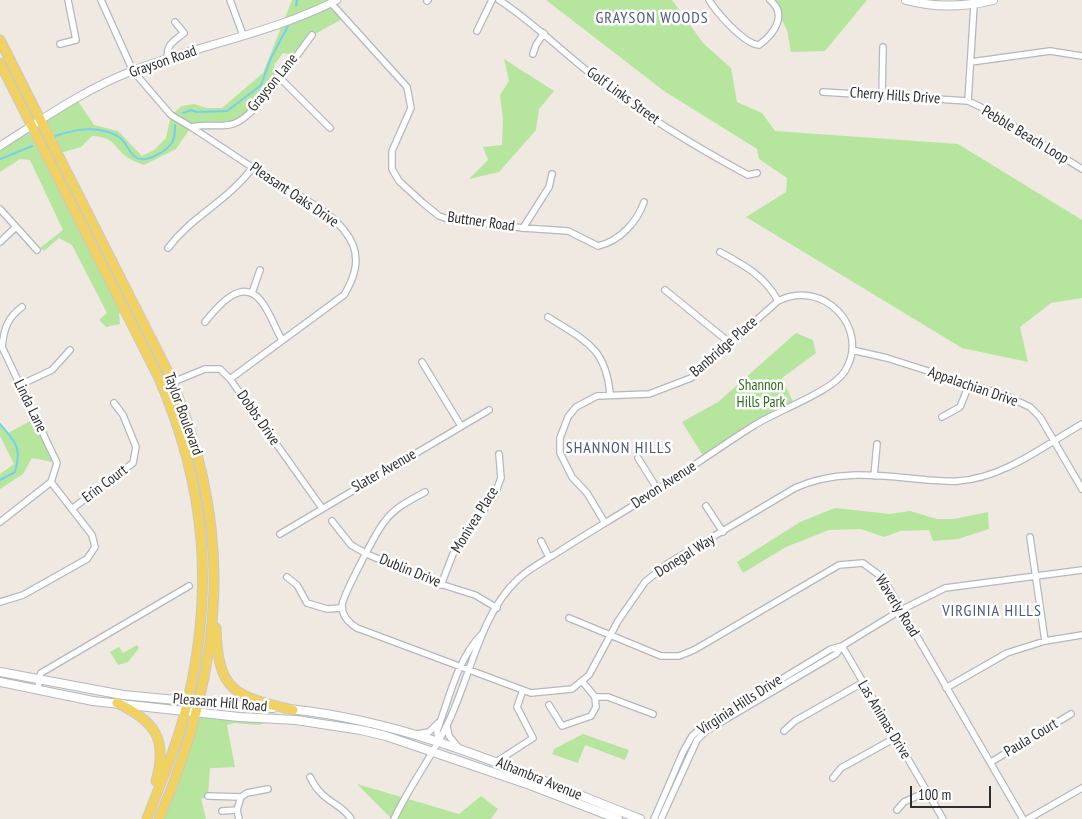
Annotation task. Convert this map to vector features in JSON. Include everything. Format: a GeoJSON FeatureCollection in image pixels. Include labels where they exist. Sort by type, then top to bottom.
{"type":"FeatureCollection","features":[{"type":"Feature","properties":{"kind":"main road"},"geometry":{"type":"LineString","coordinates":[[906,0],[922,5],[974,5],[993,0]]}},
{"type":"Feature","properties":{"kind":"main road","name":"Taylor Boulevard"},"geometry":{"type":"LineString","coordinates":[[0,40],[173,382],[202,466],[211,513],[214,590],[211,636],[198,712],[187,747],[159,819]]}},
{"type":"Feature","properties":{"kind":"main road","name":"Taylor Boulevard"},"geometry":{"type":"LineString","coordinates":[[0,63],[158,376],[177,421],[191,469],[200,514],[203,590],[200,635],[186,712],[176,744],[148,816]]}},
{"type":"Feature","properties":{"kind":"main road"},"geometry":{"type":"LineString","coordinates":[[214,590],[216,649],[224,678],[229,685],[252,700],[293,710]]}},
{"type":"Feature","properties":{"kind":"main road","name":"Pleasant Hill Road"},"geometry":{"type":"LineString","coordinates":[[0,672],[124,695],[293,710],[356,719],[438,740]]}},
{"type":"Feature","properties":{"kind":"main road","name":"Pleasant Hill Road"},"geometry":{"type":"LineString","coordinates":[[0,682],[92,701],[186,712],[325,724],[386,736],[432,752]]}},
{"type":"Feature","properties":{"kind":"main road"},"geometry":{"type":"LineString","coordinates":[[117,703],[145,719],[158,736],[161,747],[159,770],[148,816]]}},
{"type":"Feature","properties":{"kind":"main road","name":"Alhambra Avenue"},"geometry":{"type":"LineString","coordinates":[[438,740],[640,819]]}},
{"type":"Feature","properties":{"kind":"main road","name":"Alhambra Avenue"},"geometry":{"type":"LineString","coordinates":[[432,752],[530,785],[618,819]]}},
{"type":"Feature","properties":{"kind":"street"},"geometry":{"type":"LineString","coordinates":[[60,44],[76,40],[68,0]]}},
{"type":"Feature","properties":{"kind":"street"},"geometry":{"type":"LineString","coordinates":[[101,0],[133,71],[171,115],[191,127]]}},
{"type":"Feature","properties":{"kind":"street"},"geometry":{"type":"LineString","coordinates":[[230,0],[243,35]]}},
{"type":"Feature","properties":{"kind":"street"},"geometry":{"type":"LineString","coordinates":[[478,31],[492,0]]}},
{"type":"Feature","properties":{"kind":"street","name":"Golf Links Street"},"geometry":{"type":"LineString","coordinates":[[499,0],[544,33],[599,81],[652,119],[700,150],[748,175],[757,173]]}},
{"type":"Feature","properties":{"kind":"street"},"geometry":{"type":"LineString","coordinates":[[708,0],[725,20],[750,43],[759,45],[775,29],[780,16],[778,9],[770,0]]}},
{"type":"Feature","properties":{"kind":"street","name":"Grayson Road"},"geometry":{"type":"LineString","coordinates":[[0,146],[93,88],[133,71],[243,35],[334,2]]}},
{"type":"Feature","properties":{"kind":"street","name":"Buttner Road"},"geometry":{"type":"LineString","coordinates":[[334,2],[398,75],[409,92],[411,108],[391,158],[392,168],[399,181],[439,216],[463,222],[568,231],[598,246],[616,240],[640,214],[644,202]]}},
{"type":"Feature","properties":{"kind":"street"},"geometry":{"type":"LineString","coordinates":[[968,101],[974,5]]}},
{"type":"Feature","properties":{"kind":"street"},"geometry":{"type":"LineString","coordinates":[[168,60],[166,50],[168,46],[184,32],[175,22]]}},
{"type":"Feature","properties":{"kind":"street"},"geometry":{"type":"LineString","coordinates":[[534,54],[536,45],[544,33]]}},
{"type":"Feature","properties":{"kind":"street","name":"Grayson Lane"},"geometry":{"type":"LineString","coordinates":[[191,127],[202,124],[233,124],[251,113],[312,35]]}},
{"type":"Feature","properties":{"kind":"street"},"geometry":{"type":"LineString","coordinates":[[882,95],[883,47]]}},
{"type":"Feature","properties":{"kind":"street"},"geometry":{"type":"LineString","coordinates":[[971,62],[1050,51],[1082,56]]}},
{"type":"Feature","properties":{"kind":"street"},"geometry":{"type":"LineString","coordinates":[[279,78],[330,128]]}},
{"type":"Feature","properties":{"kind":"street","name":"Cherry Hills Drive"},"geometry":{"type":"LineString","coordinates":[[823,92],[968,101]]}},
{"type":"Feature","properties":{"kind":"street","name":"Pebble Beach Loop"},"geometry":{"type":"LineString","coordinates":[[968,101],[987,110],[1082,169]]}},
{"type":"Feature","properties":{"kind":"street","name":"Pleasant Oaks Drive"},"geometry":{"type":"LineString","coordinates":[[191,127],[317,208],[345,230],[354,246],[356,263],[351,282],[344,295],[230,379]]}},
{"type":"Feature","properties":{"kind":"street"},"geometry":{"type":"LineString","coordinates":[[168,248],[180,232],[195,218],[231,193],[253,167]]}},
{"type":"Feature","properties":{"kind":"street"},"geometry":{"type":"LineString","coordinates":[[523,228],[549,187],[552,174]]}},
{"type":"Feature","properties":{"kind":"street"},"geometry":{"type":"LineString","coordinates":[[0,209],[37,250]]}},
{"type":"Feature","properties":{"kind":"street"},"geometry":{"type":"LineString","coordinates":[[0,242],[16,227]]}},
{"type":"Feature","properties":{"kind":"street"},"geometry":{"type":"LineString","coordinates":[[720,252],[744,264],[766,281],[778,301]]}},
{"type":"Feature","properties":{"kind":"street"},"geometry":{"type":"LineString","coordinates":[[252,293],[260,270]]}},
{"type":"Feature","properties":{"kind":"street"},"geometry":{"type":"LineString","coordinates":[[665,290],[730,343]]}},
{"type":"Feature","properties":{"kind":"street"},"geometry":{"type":"LineString","coordinates":[[205,322],[229,296],[240,292],[252,293],[262,302],[282,340]]}},
{"type":"Feature","properties":{"kind":"street","name":"Banbridge Place"},"geometry":{"type":"LineString","coordinates":[[606,523],[587,493],[572,477],[560,453],[560,438],[568,417],[576,407],[597,396],[649,394],[669,388],[691,378],[778,301],[788,296],[801,294],[830,302],[841,313],[848,327],[852,350]]}},
{"type":"Feature","properties":{"kind":"street","name":"Linda Lane"},"geometry":{"type":"LineString","coordinates":[[22,307],[14,313],[4,328],[2,347],[57,463],[51,482]]}},
{"type":"Feature","properties":{"kind":"street"},"geometry":{"type":"LineString","coordinates":[[548,317],[583,339],[596,351],[606,366],[610,394]]}},
{"type":"Feature","properties":{"kind":"street"},"geometry":{"type":"LineString","coordinates":[[20,385],[52,370],[70,350]]}},
{"type":"Feature","properties":{"kind":"street","name":"Appalachian Drive"},"geometry":{"type":"LineString","coordinates":[[852,350],[887,358],[1004,395],[1030,408],[1040,417],[1082,489]]}},
{"type":"Feature","properties":{"kind":"street","name":"Devon Avenue"},"geometry":{"type":"LineString","coordinates":[[394,819],[438,740],[438,731],[469,670],[484,632],[497,608],[515,582],[549,557],[658,490],[754,425],[834,383],[845,371],[852,350]]}},
{"type":"Feature","properties":{"kind":"street"},"geometry":{"type":"LineString","coordinates":[[422,362],[460,426]]}},
{"type":"Feature","properties":{"kind":"street","name":"Dobbs Drive"},"geometry":{"type":"LineString","coordinates":[[173,382],[212,368],[220,369],[230,379],[322,508]]}},
{"type":"Feature","properties":{"kind":"street"},"geometry":{"type":"LineString","coordinates":[[942,417],[960,407],[969,385]]}},
{"type":"Feature","properties":{"kind":"street","name":"Erin Court"},"geometry":{"type":"LineString","coordinates":[[73,508],[133,463],[136,447],[123,415],[114,403]]}},
{"type":"Feature","properties":{"kind":"street","name":"Slater Avenue"},"geometry":{"type":"LineString","coordinates":[[280,534],[489,410]]}},
{"type":"Feature","properties":{"kind":"street","name":"Donegal Way"},"geometry":{"type":"LineString","coordinates":[[582,681],[589,675],[632,597],[644,582],[667,564],[813,480],[843,474],[957,482],[980,478],[1000,472],[1082,424]]}},
{"type":"Feature","properties":{"kind":"street"},"geometry":{"type":"LineString","coordinates":[[874,476],[877,444]]}},
{"type":"Feature","properties":{"kind":"street","name":"Monivea Place"},"geometry":{"type":"LineString","coordinates":[[441,585],[453,554],[495,494],[501,478],[499,454]]}},
{"type":"Feature","properties":{"kind":"street"},"geometry":{"type":"LineString","coordinates":[[638,458],[658,490]]}},
{"type":"Feature","properties":{"kind":"street"},"geometry":{"type":"LineString","coordinates":[[0,522],[51,482],[73,508],[94,541],[95,547],[88,560],[23,596],[0,602]]}},
{"type":"Feature","properties":{"kind":"street"},"geometry":{"type":"LineString","coordinates":[[425,492],[398,507],[385,521],[345,594],[342,608],[348,621],[357,628],[531,693],[572,689],[582,681],[595,697],[596,707],[590,716],[562,726],[549,705]]}},
{"type":"Feature","properties":{"kind":"street"},"geometry":{"type":"LineString","coordinates":[[706,506],[723,532]]}},
{"type":"Feature","properties":{"kind":"street","name":"Dublin Drive"},"geometry":{"type":"LineString","coordinates":[[332,522],[352,545],[368,554],[441,585],[476,595],[497,608]]}},
{"type":"Feature","properties":{"kind":"street"},"geometry":{"type":"LineString","coordinates":[[1030,537],[1034,576],[1045,641]]}},
{"type":"Feature","properties":{"kind":"street"},"geometry":{"type":"LineString","coordinates":[[541,541],[549,557]]}},
{"type":"Feature","properties":{"kind":"street","name":"Waverly Road"},"geometry":{"type":"LineString","coordinates":[[569,618],[661,656],[678,656],[694,650],[838,565],[856,562],[863,563],[882,578],[946,688],[992,762],[1023,819]]}},
{"type":"Feature","properties":{"kind":"street","name":"Virginia Hills Drive"},"geometry":{"type":"LineString","coordinates":[[654,819],[683,752],[692,736],[700,728],[831,650],[842,646],[901,610],[945,588],[1082,570]]}},
{"type":"Feature","properties":{"kind":"street"},"geometry":{"type":"LineString","coordinates":[[287,577],[297,585],[307,603],[328,609],[342,608]]}},
{"type":"Feature","properties":{"kind":"street"},"geometry":{"type":"LineString","coordinates":[[39,689],[38,680],[41,673],[188,586]]}},
{"type":"Feature","properties":{"kind":"street","name":"Devon Avenue"},"geometry":{"type":"LineString","coordinates":[[445,719],[460,667],[471,645],[484,632]]}},
{"type":"Feature","properties":{"kind":"street"},"geometry":{"type":"LineString","coordinates":[[946,688],[1007,653],[1045,641],[1082,635]]}},
{"type":"Feature","properties":{"kind":"street","name":"Virginia Hills Drive"},"geometry":{"type":"LineString","coordinates":[[661,819],[689,756],[702,735],[836,654],[842,646]]}},
{"type":"Feature","properties":{"kind":"street","name":"Las Animas Drive"},"geometry":{"type":"LineString","coordinates":[[842,646],[943,819]]}},
{"type":"Feature","properties":{"kind":"street"},"geometry":{"type":"LineString","coordinates":[[784,731],[795,721],[862,683]]}},
{"type":"Feature","properties":{"kind":"street"},"geometry":{"type":"LineString","coordinates":[[496,762],[534,738],[518,708],[524,690]]}},
{"type":"Feature","properties":{"kind":"street"},"geometry":{"type":"LineString","coordinates":[[595,697],[608,697],[652,714]]}},
{"type":"Feature","properties":{"kind":"street","name":"Paula Court"},"geometry":{"type":"LineString","coordinates":[[992,762],[1071,714]]}},
{"type":"Feature","properties":{"kind":"street"},"geometry":{"type":"LineString","coordinates":[[417,734],[434,729],[445,719],[449,736],[458,747]]}},
{"type":"Feature","properties":{"kind":"street"},"geometry":{"type":"LineString","coordinates":[[832,778],[841,768],[896,738]]}},
{"type":"Feature","properties":{"kind":"street"},"geometry":{"type":"LineString","coordinates":[[310,777],[316,790],[324,798],[352,819]]}},
{"type":"Feature","properties":{"kind":"street"},"geometry":{"type":"LineString","coordinates":[[1028,819],[1082,788]]}},
{"type":"Feature","properties":{"kind":"street"},"geometry":{"type":"LineString","coordinates":[[208,796],[241,797],[247,793],[268,789]]}},
{"type":"Feature","properties":{"kind":"street"},"geometry":{"type":"LineString","coordinates":[[897,810],[904,802],[926,792]]}},
{"type":"Feature","properties":{"kind":"street"},"geometry":{"type":"LineString","coordinates":[[239,819],[237,810],[241,797]]}},
{"type":"Feature","properties":{"kind":"street"},"geometry":{"type":"LineString","coordinates":[[222,811],[237,810]]}},
{"type":"Feature","properties":{"kind":"green space"},"geometry":{"type":"Polygon","coordinates":[[[292,0],[337,0],[331,3],[344,18],[313,35],[296,56],[283,53],[274,65],[281,75],[251,113],[233,124],[191,127],[176,149],[144,165],[128,158],[110,140],[100,137],[92,136],[81,147],[57,154],[42,121],[76,98],[94,125],[118,131],[142,156],[154,150],[166,138],[171,115],[182,106],[194,104],[207,108],[222,108],[263,73],[292,0]]]}},
{"type":"Feature","properties":{"kind":"green space"},"geometry":{"type":"Polygon","coordinates":[[[546,0],[672,0],[703,43],[731,68],[737,102],[762,113],[775,131],[958,144],[1082,220],[1082,298],[1051,303],[1020,327],[1028,362],[962,348],[746,217],[786,192],[787,178],[759,159],[757,149],[664,91],[546,0]]]}},
{"type":"Feature","properties":{"kind":"green space"},"geometry":{"type":"Polygon","coordinates":[[[776,0],[867,0],[825,51],[791,52],[787,30],[773,2],[776,0]]]}},
{"type":"Feature","properties":{"kind":"green space"},"geometry":{"type":"Polygon","coordinates":[[[504,59],[554,91],[539,109],[536,130],[499,172],[469,179],[488,160],[483,147],[502,145],[503,119],[500,95],[509,81],[504,59]]]}},
{"type":"Feature","properties":{"kind":"green space"},"geometry":{"type":"Polygon","coordinates":[[[31,127],[124,309],[119,314],[120,324],[106,327],[99,320],[107,313],[72,245],[59,238],[44,251],[40,248],[63,230],[30,160],[20,159],[0,172],[0,146],[31,127]]]}},
{"type":"Feature","properties":{"kind":"green space","name":"Shannon Hills Park"},"geometry":{"type":"Polygon","coordinates":[[[796,333],[813,340],[816,353],[782,378],[794,404],[705,459],[682,422],[718,402],[796,333]]]}},
{"type":"Feature","properties":{"kind":"green space"},"geometry":{"type":"Polygon","coordinates":[[[36,418],[57,463],[32,458],[23,474],[0,489],[0,474],[14,464],[0,436],[0,424],[8,433],[36,418]]]}},
{"type":"Feature","properties":{"kind":"green space"},"geometry":{"type":"Polygon","coordinates":[[[835,508],[890,514],[910,511],[937,519],[954,519],[988,512],[989,529],[958,539],[933,541],[929,530],[900,531],[884,537],[861,529],[829,530],[786,547],[743,573],[737,562],[800,522],[835,508]]]}},
{"type":"Feature","properties":{"kind":"green space"},"geometry":{"type":"Polygon","coordinates":[[[137,645],[139,648],[128,662],[118,665],[110,652],[119,647],[123,653],[137,645]]]}},
{"type":"Feature","properties":{"kind":"green space"},"geometry":{"type":"Polygon","coordinates":[[[198,712],[277,719],[259,725],[235,723],[227,725],[235,767],[210,768],[208,796],[201,799],[206,819],[159,819],[198,712]]]}},
{"type":"Feature","properties":{"kind":"green space"},"geometry":{"type":"Polygon","coordinates":[[[583,734],[629,750],[625,760],[585,745],[578,763],[552,754],[554,749],[583,734]]]}},
{"type":"Feature","properties":{"kind":"green space"},"geometry":{"type":"Polygon","coordinates":[[[357,784],[459,814],[481,796],[498,809],[491,819],[392,819],[357,784]]]}},
{"type":"Feature","properties":{"kind":"waterway"},"geometry":{"type":"LineString","coordinates":[[296,6],[297,0]]}},
{"type":"Feature","properties":{"kind":"waterway"},"geometry":{"type":"LineString","coordinates":[[183,113],[191,110],[197,112],[227,111],[261,85],[271,58],[288,26]]}},
{"type":"Feature","properties":{"kind":"waterway"},"geometry":{"type":"LineString","coordinates":[[55,136],[87,129],[112,133],[122,139],[137,158],[145,159],[160,153],[171,144],[174,138],[175,125]]}},
{"type":"Feature","properties":{"kind":"waterway"},"geometry":{"type":"LineString","coordinates":[[0,159],[32,146]]}},
{"type":"Feature","properties":{"kind":"waterway"},"geometry":{"type":"LineString","coordinates":[[0,424],[14,441],[18,451],[15,472],[0,480]]}},
{"type":"Feature","properties":{"kind":"district","name":"GRAYSON WOODS"},"geometry":{"type":"Point","coordinates":[652,18]}},
{"type":"Feature","properties":{"kind":"district","name":"SHANNON HILLS"},"geometry":{"type":"Point","coordinates":[619,448]}},
{"type":"Feature","properties":{"kind":"district","name":"VIRGINIA HILLS"},"geometry":{"type":"Point","coordinates":[992,611]}}]}
